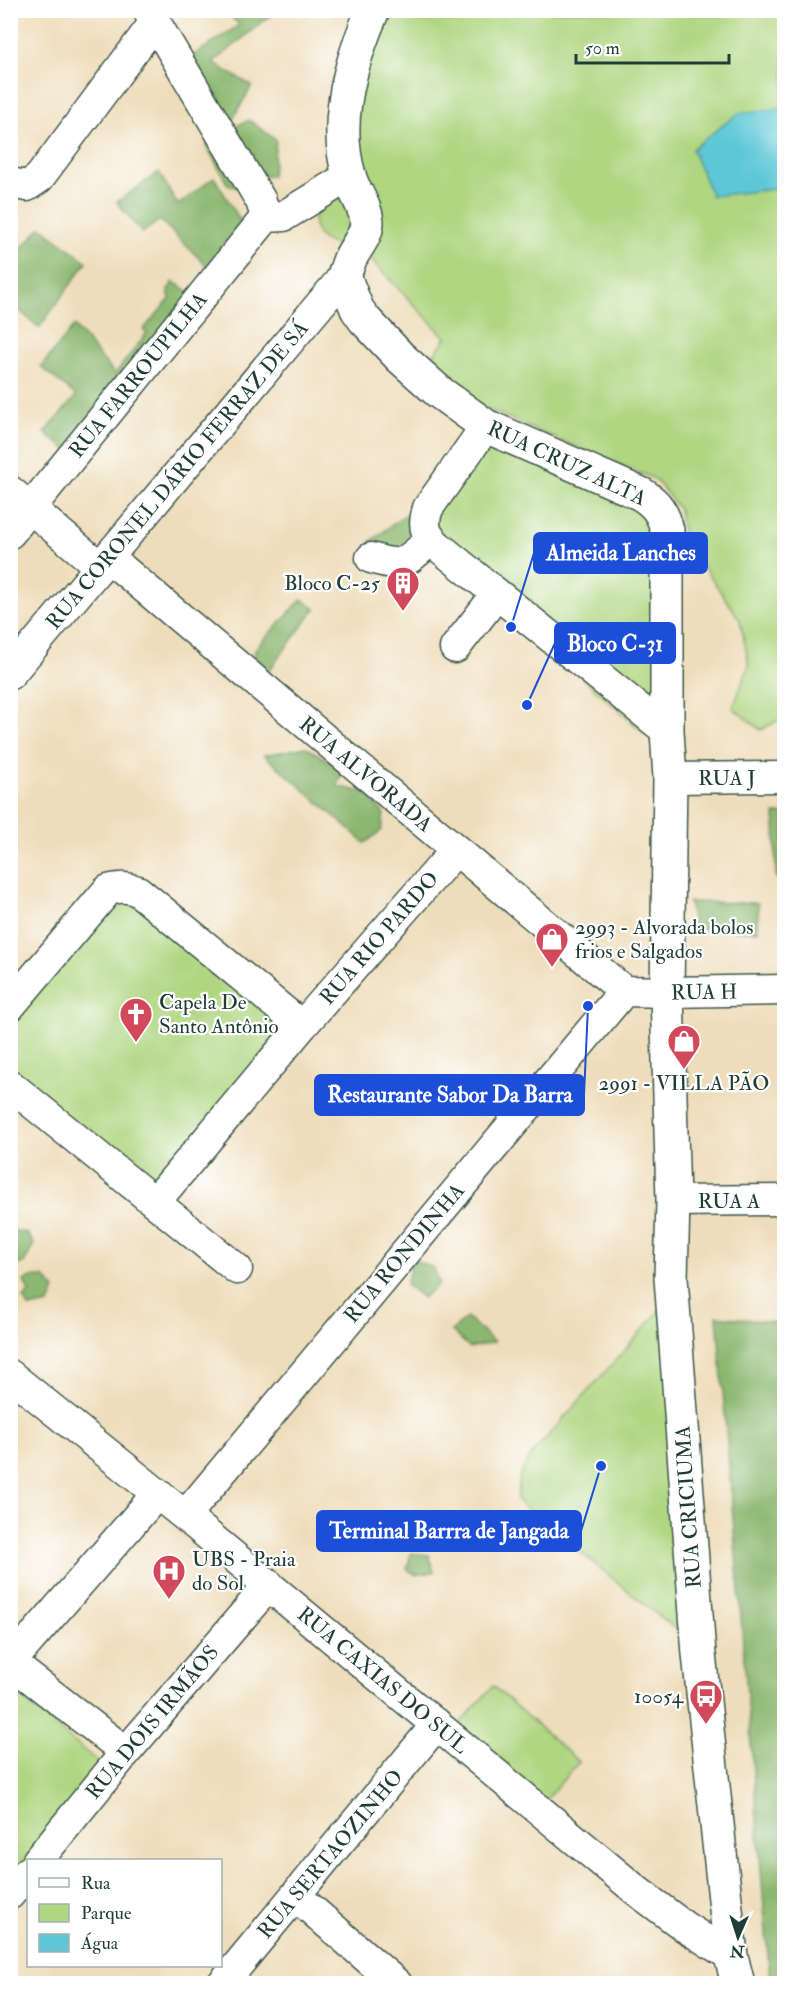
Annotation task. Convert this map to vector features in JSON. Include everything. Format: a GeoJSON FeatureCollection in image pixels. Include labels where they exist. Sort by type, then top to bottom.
{"type":"FeatureCollection","features":[{"type":"Feature","properties":{"kind":"main road"},"geometry":{"type":"LineString","coordinates":[[344,276],[350,259],[365,234],[367,223],[366,213],[349,176],[345,158],[344,134],[347,91],[355,57],[371,11]]}},
{"type":"Feature","properties":{"kind":"main road","name":"RUA CRUZ ALTA"},"geometry":{"type":"LineString","coordinates":[[344,276],[357,309],[382,338],[439,392],[486,426],[641,494],[652,500],[660,509],[667,530],[667,731],[670,778],[668,1028]]}},
{"type":"Feature","properties":{"kind":"main road","name":"RUA CRICIUMA"},"geometry":{"type":"LineString","coordinates":[[668,1028],[673,1201],[671,1278],[699,1654],[735,1970]]}},
{"type":"Feature","properties":{"kind":"street"},"geometry":{"type":"LineString","coordinates":[[10,183],[27,186],[39,178],[152,16],[261,201],[266,217],[284,216],[349,176]]}},
{"type":"Feature","properties":{"kind":"street","name":"RUA FARROUPILHA"},"geometry":{"type":"LineString","coordinates":[[10,533],[20,500],[266,217]]}},
{"type":"Feature","properties":{"kind":"street","name":"RUA CORONEL DÁRIO FERRAZ DE SÁ"},"geometry":{"type":"LineString","coordinates":[[10,674],[344,276]]}},
{"type":"Feature","properties":{"kind":"street"},"geometry":{"type":"LineString","coordinates":[[486,426],[428,508],[424,520],[425,531],[431,540],[667,731]]}},
{"type":"Feature","properties":{"kind":"street","name":"RUA ALVORADA"},"geometry":{"type":"LineString","coordinates":[[20,500],[104,562],[456,850],[624,991]]}},
{"type":"Feature","properties":{"kind":"street"},"geometry":{"type":"LineString","coordinates":[[371,558],[392,564],[405,562],[431,540]]}},
{"type":"Feature","properties":{"kind":"street"},"geometry":{"type":"LineString","coordinates":[[455,648],[497,594]]}},
{"type":"Feature","properties":{"kind":"street","name":"RUA J"},"geometry":{"type":"LineString","coordinates":[[670,778],[784,777]]}},
{"type":"Feature","properties":{"kind":"street","name":"RUA RIO PARDO"},"geometry":{"type":"LineString","coordinates":[[155,1202],[302,1026],[456,850]]}},
{"type":"Feature","properties":{"kind":"street"},"geometry":{"type":"LineString","coordinates":[[10,1006],[108,890],[128,887],[138,891],[302,1026]]}},
{"type":"Feature","properties":{"kind":"street","name":"RUA H"},"geometry":{"type":"LineString","coordinates":[[624,991],[784,990]]}},
{"type":"Feature","properties":{"kind":"street","name":"RUA RONDINHA"},"geometry":{"type":"LineString","coordinates":[[185,1516],[624,991]]}},
{"type":"Feature","properties":{"kind":"street"},"geometry":{"type":"LineString","coordinates":[[10,1085],[237,1269]]}},
{"type":"Feature","properties":{"kind":"street","name":"RUA A"},"geometry":{"type":"LineString","coordinates":[[673,1201],[784,1200]]}},
{"type":"Feature","properties":{"kind":"street","name":"RUA CAXIAS DO SUL"},"geometry":{"type":"LineString","coordinates":[[10,1375],[185,1516],[735,1970]]}},
{"type":"Feature","properties":{"kind":"street"},"geometry":{"type":"LineString","coordinates":[[126,1752],[11,1663],[157,1494]]}},
{"type":"Feature","properties":{"kind":"street","name":"RUA DOIS IRMÃOS"},"geometry":{"type":"LineString","coordinates":[[39,1859],[126,1752],[269,1585]]}},
{"type":"Feature","properties":{"kind":"street","name":"RUA SERTAOZINHO"},"geometry":{"type":"LineString","coordinates":[[222,1983],[437,1724]]}},
{"type":"Feature","properties":{"kind":"street"},"geometry":{"type":"LineString","coordinates":[[10,1894],[27,1873]]}},
{"type":"Feature","properties":{"kind":"street"},"geometry":{"type":"LineString","coordinates":[[296,1896],[397,1983]]}},
{"type":"Feature","properties":{"kind":"green space"},"geometry":{"type":"Polygon","coordinates":[[[226,11],[275,11],[213,63],[252,86],[225,132],[191,57],[239,25],[226,11]]]}},
{"type":"Feature","properties":{"kind":"green space"},"geometry":{"type":"Polygon","coordinates":[[[382,11],[784,11],[784,717],[761,730],[733,708],[749,665],[740,620],[683,537],[679,509],[655,479],[472,402],[428,362],[446,338],[368,257],[353,148],[359,76],[382,11]]]}},
{"type":"Feature","properties":{"kind":"green space"},"geometry":{"type":"Polygon","coordinates":[[[249,120],[276,140],[272,176],[239,175],[239,188],[228,185],[207,147],[210,136],[242,138],[234,127],[249,120]]]}},
{"type":"Feature","properties":{"kind":"green space"},"geometry":{"type":"Polygon","coordinates":[[[159,172],[178,205],[214,177],[247,232],[211,270],[160,220],[142,233],[117,202],[159,172]]]}},
{"type":"Feature","properties":{"kind":"green space"},"geometry":{"type":"Polygon","coordinates":[[[341,197],[355,204],[346,244],[325,241],[317,232],[314,220],[315,212],[341,197]]]}},
{"type":"Feature","properties":{"kind":"green space"},"geometry":{"type":"Polygon","coordinates":[[[41,227],[87,262],[39,328],[11,303],[10,261],[41,227]]]}},
{"type":"Feature","properties":{"kind":"green space"},"geometry":{"type":"Polygon","coordinates":[[[173,282],[195,295],[82,462],[45,433],[76,396],[41,367],[74,326],[115,374],[147,333],[143,330],[170,299],[168,290],[173,282]]]}},
{"type":"Feature","properties":{"kind":"green space"},"geometry":{"type":"Polygon","coordinates":[[[487,429],[653,507],[661,748],[414,527],[487,429]]]}},
{"type":"Feature","properties":{"kind":"green space"},"geometry":{"type":"Polygon","coordinates":[[[405,515],[423,538],[398,554],[377,548],[370,542],[405,515]]]}},
{"type":"Feature","properties":{"kind":"green space"},"geometry":{"type":"Polygon","coordinates":[[[302,599],[315,609],[268,672],[254,662],[255,649],[302,599]]]}},
{"type":"Feature","properties":{"kind":"green space"},"geometry":{"type":"Polygon","coordinates":[[[306,747],[344,770],[337,786],[367,793],[384,814],[381,831],[365,843],[264,755],[306,747]]]}},
{"type":"Feature","properties":{"kind":"green space"},"geometry":{"type":"Polygon","coordinates":[[[775,814],[784,814],[784,878],[776,878],[775,814]]]}},
{"type":"Feature","properties":{"kind":"green space"},"geometry":{"type":"Polygon","coordinates":[[[119,887],[302,1026],[155,1202],[11,1085],[11,1006],[119,887]]]}},
{"type":"Feature","properties":{"kind":"green space"},"geometry":{"type":"Polygon","coordinates":[[[689,902],[758,903],[758,931],[694,929],[689,902]]]}},
{"type":"Feature","properties":{"kind":"green space"},"geometry":{"type":"Polygon","coordinates":[[[11,1230],[27,1233],[34,1244],[25,1262],[16,1266],[11,1262],[11,1230]]]}},
{"type":"Feature","properties":{"kind":"green space"},"geometry":{"type":"Polygon","coordinates":[[[412,1259],[434,1268],[439,1284],[423,1298],[406,1285],[412,1259]]]}},
{"type":"Feature","properties":{"kind":"green space"},"geometry":{"type":"Polygon","coordinates":[[[31,1277],[44,1277],[55,1289],[49,1304],[30,1308],[24,1299],[29,1292],[24,1281],[31,1277]]]}},
{"type":"Feature","properties":{"kind":"green space"},"geometry":{"type":"Polygon","coordinates":[[[664,1306],[690,1641],[517,1501],[520,1476],[531,1455],[664,1306]]]}},
{"type":"Feature","properties":{"kind":"green space"},"geometry":{"type":"Polygon","coordinates":[[[717,1316],[784,1323],[784,1983],[770,1983],[717,1316]]]}},
{"type":"Feature","properties":{"kind":"green space"},"geometry":{"type":"Polygon","coordinates":[[[467,1317],[494,1342],[470,1348],[452,1331],[467,1317]]]}},
{"type":"Feature","properties":{"kind":"green space"},"geometry":{"type":"Polygon","coordinates":[[[411,1553],[429,1555],[434,1572],[416,1575],[407,1569],[411,1553]]]}},
{"type":"Feature","properties":{"kind":"green space"},"geometry":{"type":"Polygon","coordinates":[[[493,1686],[579,1762],[543,1803],[457,1727],[493,1686]]]}},
{"type":"Feature","properties":{"kind":"green space"},"geometry":{"type":"Polygon","coordinates":[[[22,1698],[105,1768],[11,1878],[11,1710],[22,1698]]]}},
{"type":"Feature","properties":{"kind":"water"},"geometry":{"type":"Polygon","coordinates":[[[784,108],[784,188],[712,196],[692,149],[739,113],[784,108]]]}},
{"type":"Feature","properties":{"kind":"place","name":"Bloco C-25"},"geometry":{"type":"Point","coordinates":[403,612]}},
{"type":"Feature","properties":{"kind":"place","name":"Almeida Lanches"},"geometry":{"type":"Point","coordinates":[511,627]}},
{"type":"Feature","properties":{"kind":"place","name":"Bloco C-31"},"geometry":{"type":"Point","coordinates":[527,705]}},
{"type":"Feature","properties":{"kind":"place","name":"2993 - Alvorada bolos frios e Salgados"},"geometry":{"type":"Point","coordinates":[552,968]}},
{"type":"Feature","properties":{"kind":"place","name":"Restaurante Sabor Da Barra"},"geometry":{"type":"Point","coordinates":[588,1006]}},
{"type":"Feature","properties":{"kind":"place","name":"Capela De Santo Antônio"},"geometry":{"type":"Point","coordinates":[136,1043]}},
{"type":"Feature","properties":{"kind":"place","name":"2991 - VILLA PÃO"},"geometry":{"type":"Point","coordinates":[684,1070]}},
{"type":"Feature","properties":{"kind":"place","name":"Terminal Barrra de Jangada"},"geometry":{"type":"Point","coordinates":[601,1466]}},
{"type":"Feature","properties":{"kind":"place","name":"UBS - Praia do Sol"},"geometry":{"type":"Point","coordinates":[169,1600]}},
{"type":"Feature","properties":{"kind":"place","name":"10054"},"geometry":{"type":"Point","coordinates":[706,1725]}}]}
